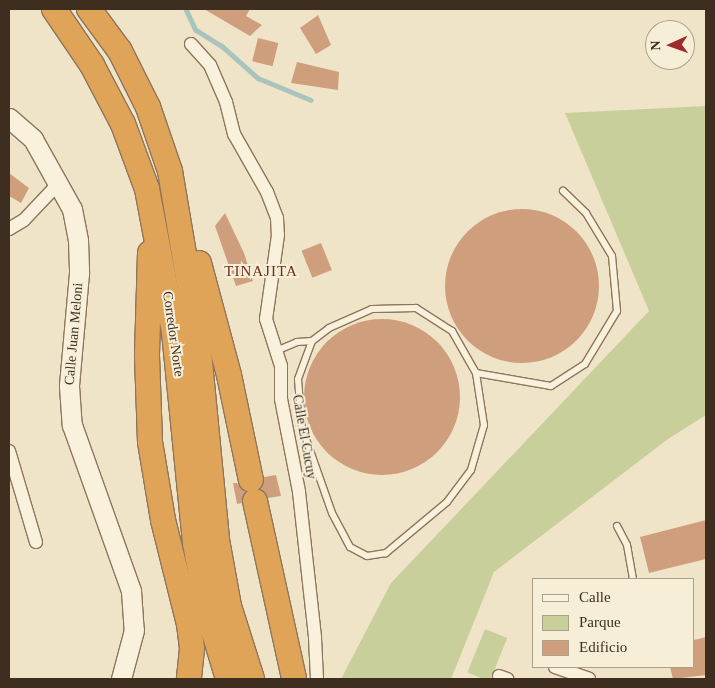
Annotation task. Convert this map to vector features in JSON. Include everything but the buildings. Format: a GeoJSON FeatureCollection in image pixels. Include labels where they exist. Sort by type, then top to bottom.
{"type":"FeatureCollection","features":[{"type":"Feature","properties":{"kind":"highway","name":"Corredor Norte"},"geometry":{"type":"LineString","coordinates":[[54,9],[92,66],[123,124],[147,189],[174,332],[195,543],[208,613],[228,679]]}},
{"type":"Feature","properties":{"kind":"highway","name":"Corredor Norte"},"geometry":{"type":"LineString","coordinates":[[89,9],[124,59],[148,107],[170,171],[197,330],[217,540],[229,606],[252,679]]}},
{"type":"Feature","properties":{"kind":"highway"},"geometry":{"type":"LineString","coordinates":[[170,171],[202,272],[229,376],[294,679]]}},
{"type":"Feature","properties":{"kind":"highway"},"geometry":{"type":"LineString","coordinates":[[147,189],[150,256],[147,396],[150,442],[163,520],[190,630],[188,679]]}},
{"type":"Feature","properties":{"kind":"main road","name":"Calle Juan Meloni"},"geometry":{"type":"LineString","coordinates":[[9,118],[33,139],[72,209],[78,240],[79,273],[69,386],[72,425],[131,591],[134,630],[121,679]]}},
{"type":"Feature","properties":{"kind":"street","name":"Calle El Cucuy"},"geometry":{"type":"LineString","coordinates":[[191,44],[210,65],[234,134],[267,192],[277,218],[278,235],[266,319],[276,351],[299,492],[316,638],[317,679]]}},
{"type":"Feature","properties":{"kind":"street"},"geometry":{"type":"LineString","coordinates":[[9,228],[24,220],[58,184]]}},
{"type":"Feature","properties":{"kind":"street"},"geometry":{"type":"LineString","coordinates":[[9,451],[36,542]]}},
{"type":"Feature","properties":{"kind":"street"},"geometry":{"type":"LineString","coordinates":[[559,668],[585,674]]}},
{"type":"Feature","properties":{"kind":"lane"},"geometry":{"type":"LineString","coordinates":[[476,373],[551,386],[585,364],[617,311],[612,256],[586,213],[563,191]]}},
{"type":"Feature","properties":{"kind":"lane"},"geometry":{"type":"LineString","coordinates":[[416,308],[452,331],[476,373],[484,425],[471,470],[447,502],[386,553],[367,556],[350,547],[332,513],[302,428],[298,379],[312,341],[329,328],[372,309],[416,308]]}},
{"type":"Feature","properties":{"kind":"lane"},"geometry":{"type":"LineString","coordinates":[[276,351],[297,342],[312,341]]}},
{"type":"Feature","properties":{"kind":"lane"},"geometry":{"type":"LineString","coordinates":[[617,526],[626,545],[633,578]]}},
{"type":"Feature","properties":{"kind":"green space"},"geometry":{"type":"Polygon","coordinates":[[[706,106],[706,415],[668,439],[494,572],[451,679],[341,679],[391,583],[649,311],[565,113],[706,106]]]}},
{"type":"Feature","properties":{"kind":"green space"},"geometry":{"type":"Polygon","coordinates":[[[485,629],[507,638],[491,679],[483,679],[467,673],[485,629]]]}},
{"type":"Feature","properties":{"kind":"waterway"},"geometry":{"type":"LineString","coordinates":[[186,9],[196,30],[222,46],[258,78],[311,100]]}},
{"type":"Feature","properties":{"kind":"district","name":"TINAJITA"},"geometry":{"type":"Point","coordinates":[261,272]}}]}
